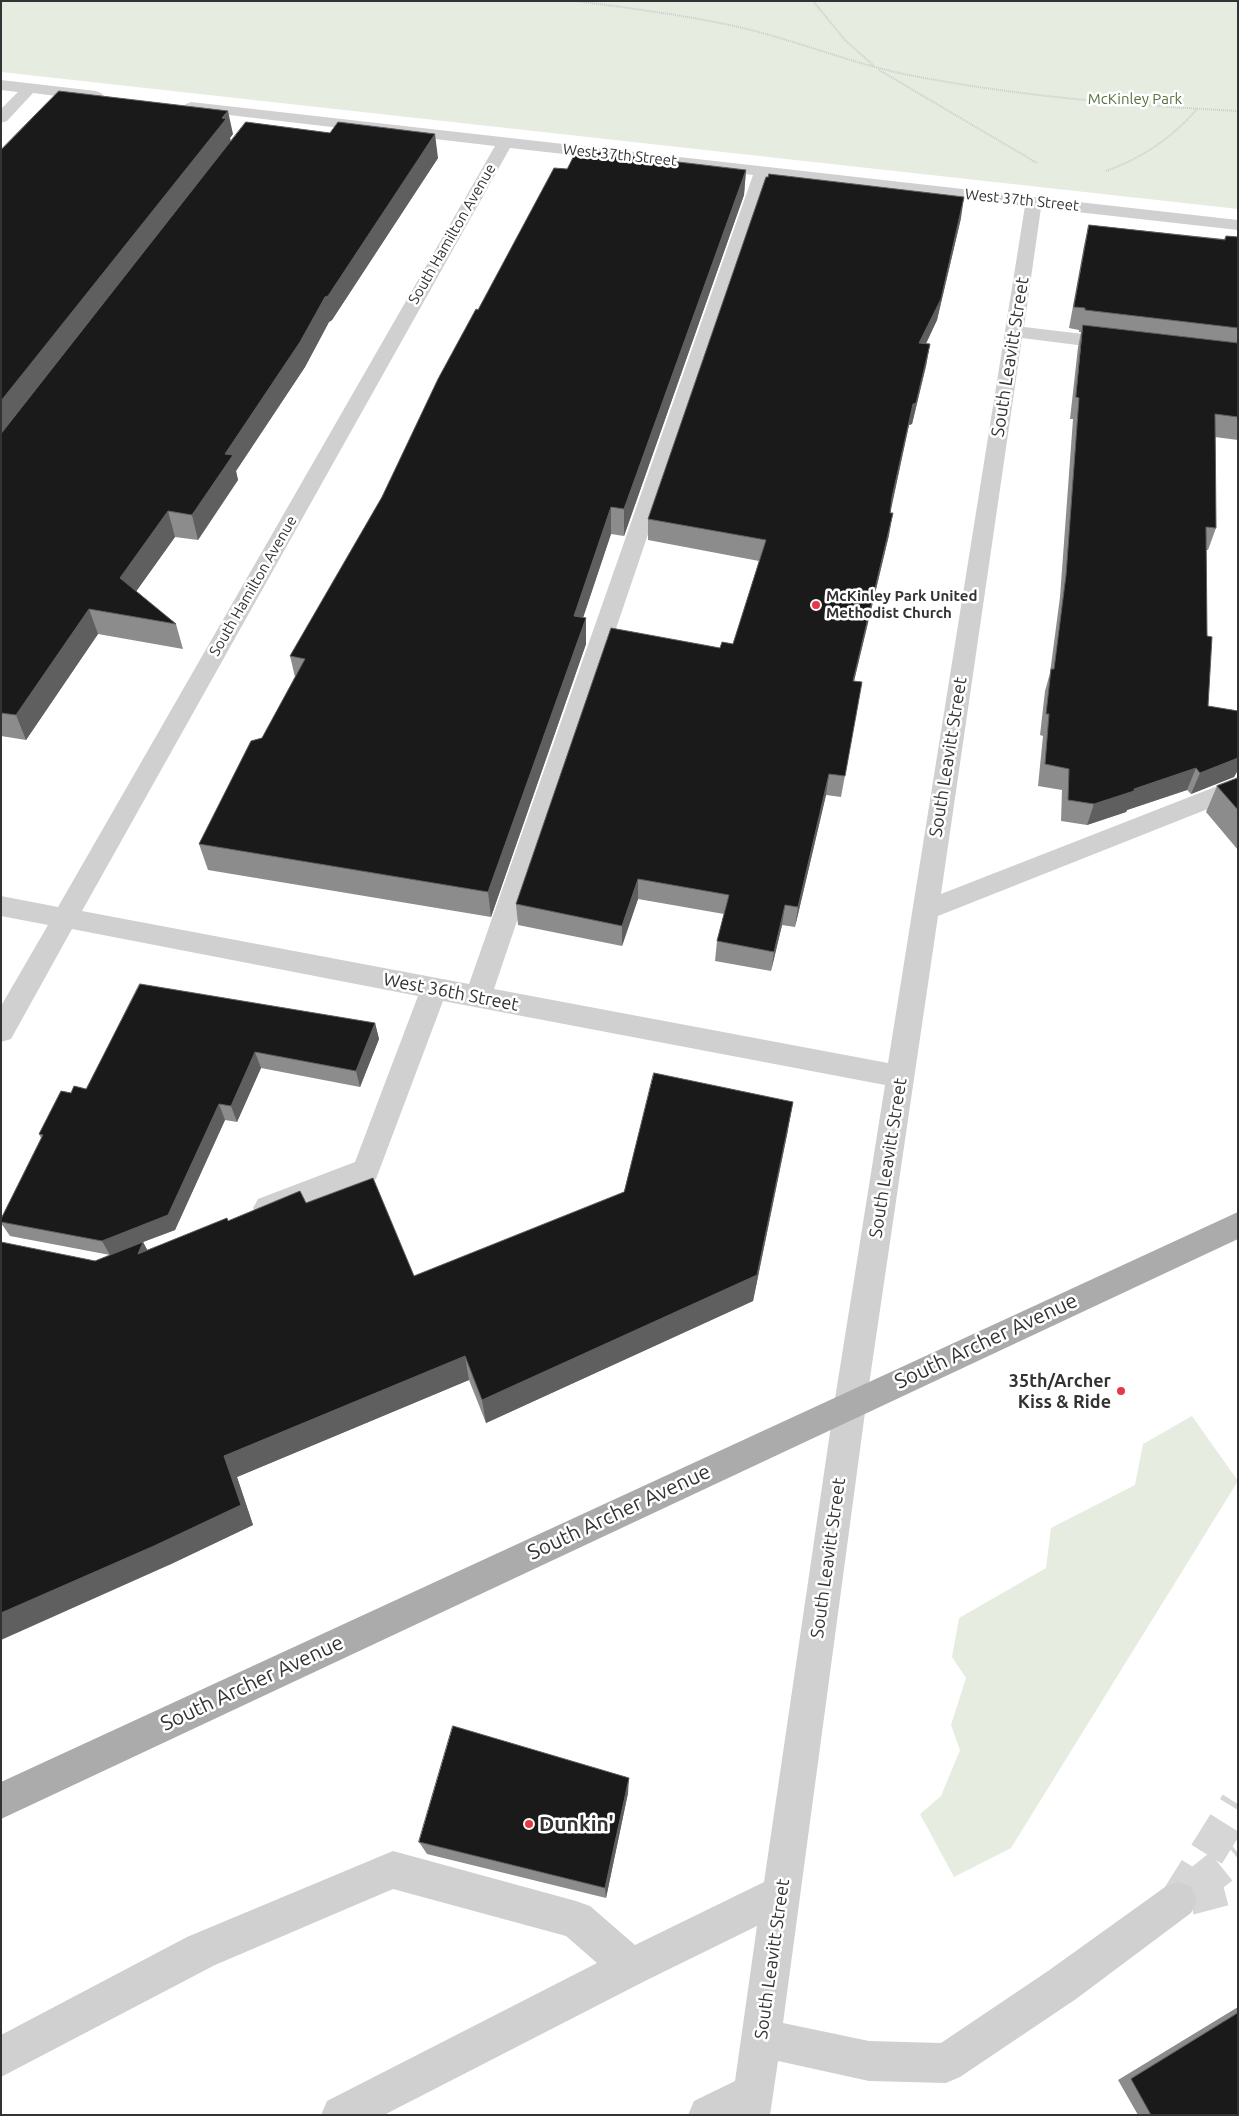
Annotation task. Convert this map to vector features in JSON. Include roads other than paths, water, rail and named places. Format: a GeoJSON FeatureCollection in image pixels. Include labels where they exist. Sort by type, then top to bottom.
{"type":"FeatureCollection","features":[{"type":"Feature","properties":{"kind":"main road","name":"South Archer Avenue"},"geometry":{"type":"LineString","coordinates":[[1,1801],[1238,1225]]}},
{"type":"Feature","properties":{"kind":"street"},"geometry":{"type":"LineString","coordinates":[[1,85],[110,98]]}},
{"type":"Feature","properties":{"kind":"street"},"geometry":{"type":"LineString","coordinates":[[1,118],[30,88]]}},
{"type":"Feature","properties":{"kind":"street","name":"West 37th Street"},"geometry":{"type":"LineString","coordinates":[[177,105],[1238,224]]}},
{"type":"Feature","properties":{"kind":"street"},"geometry":{"type":"LineString","coordinates":[[250,134],[264,115]]}},
{"type":"Feature","properties":{"kind":"street","name":"South Hamilton Avenue"},"geometry":{"type":"LineString","coordinates":[[1,1030],[504,142]]}},
{"type":"Feature","properties":{"kind":"street"},"geometry":{"type":"LineString","coordinates":[[478,997],[763,171]]}},
{"type":"Feature","properties":{"kind":"street","name":"South Leavitt Street"},"geometry":{"type":"LineString","coordinates":[[751,2104],[850,1405],[901,1077],[924,911],[1034,202]]}},
{"type":"Feature","properties":{"kind":"street"},"geometry":{"type":"LineString","coordinates":[[1014,331],[1131,345]]}},
{"type":"Feature","properties":{"kind":"street"},"geometry":{"type":"LineString","coordinates":[[924,911],[1238,787]]}},
{"type":"Feature","properties":{"kind":"street","name":"West 36th Street"},"geometry":{"type":"LineString","coordinates":[[1,906],[901,1077]]}},
{"type":"Feature","properties":{"kind":"street"},"geometry":{"type":"LineString","coordinates":[[247,1217],[366,1170],[434,989]]}},
{"type":"Feature","properties":{"kind":"street"},"geometry":{"type":"LineString","coordinates":[[1,2057],[201,1951],[393,1870],[576,1920],[631,1967]]}},
{"type":"Feature","properties":{"kind":"street"},"geometry":{"type":"LineString","coordinates":[[341,2115],[631,1967],[680,1945],[781,1894]]}},
{"type":"Feature","properties":{"kind":"street"},"geometry":{"type":"LineString","coordinates":[[761,2038],[869,2061],[946,2063],[1062,1985],[1178,1900]]}},
{"type":"Feature","properties":{"kind":"street"},"geometry":{"type":"LineString","coordinates":[[708,2115],[751,2104]]}},
{"type":"Feature","properties":{"kind":"tunnel"},"geometry":{"type":"LineString","coordinates":[[1178,1900],[1238,1804]]}},
{"type":"Feature","properties":{"kind":"tunnel"},"geometry":{"type":"LineString","coordinates":[[1193,1889],[1238,1853]]}},
{"type":"Feature","properties":{"kind":"tunnel"},"geometry":{"type":"LineString","coordinates":[[1189,1897],[1238,1884]]}},
{"type":"Feature","properties":{"kind":"place","name":"McKinley Park United Methodist Church"},"geometry":{"type":"Point","coordinates":[816,605]}},
{"type":"Feature","properties":{"kind":"place","name":"35th/Archer Kiss & Ride"},"geometry":{"type":"Point","coordinates":[1121,1391]}},
{"type":"Feature","properties":{"kind":"place","name":"Dunkin'"},"geometry":{"type":"Point","coordinates":[529,1824]}},
{"type":"Feature","properties":{"kind":"park label","name":"McKinley Park"},"geometry":{"type":"Point","coordinates":[1135,99]}}]}
